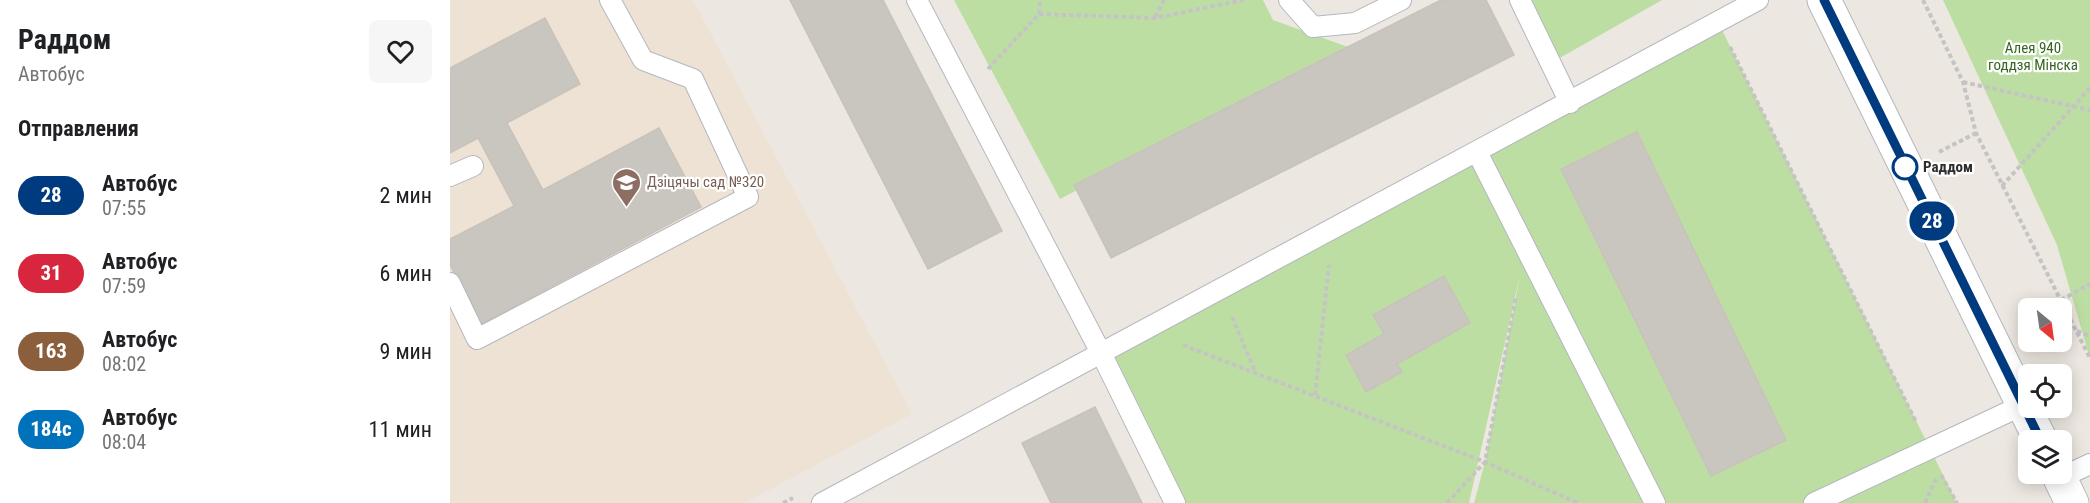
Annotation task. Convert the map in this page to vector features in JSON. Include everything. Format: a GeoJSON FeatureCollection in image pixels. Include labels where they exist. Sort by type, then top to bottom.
{"type":"FeatureCollection","features":[{"type":"Feature","properties":{"kind":"main road"},"geometry":{"type":"LineString","coordinates":[[1824,0],[2018,395]]}},
{"type":"Feature","properties":{"kind":"lane"},"geometry":{"type":"LineString","coordinates":[[450,283],[477,339],[748,197],[693,79],[643,60],[610,0]]}},
{"type":"Feature","properties":{"kind":"lane"},"geometry":{"type":"LineString","coordinates":[[917,0],[1101,353],[1175,503]]}},
{"type":"Feature","properties":{"kind":"lane"},"geometry":{"type":"LineString","coordinates":[[1289,0],[1313,27],[1355,23],[1401,0]]}},
{"type":"Feature","properties":{"kind":"lane"},"geometry":{"type":"LineString","coordinates":[[1520,0],[1570,103]]}},
{"type":"Feature","properties":{"kind":"lane"},"geometry":{"type":"LineString","coordinates":[[822,503],[1758,0]]}},
{"type":"Feature","properties":{"kind":"lane"},"geometry":{"type":"LineString","coordinates":[[1477,152],[1655,503]]}},
{"type":"Feature","properties":{"kind":"lane"},"geometry":{"type":"LineString","coordinates":[[450,176],[473,166]]}},
{"type":"Feature","properties":{"kind":"lane"},"geometry":{"type":"LineString","coordinates":[[1814,503],[2018,407]]}},
{"type":"Feature","properties":{"kind":"lane"},"geometry":{"type":"LineString","coordinates":[[2063,485],[2090,464]]}},
{"type":"Feature","properties":{"kind":"path"},"geometry":{"type":"LineString","coordinates":[[965,93],[1039,14],[1040,0]]}},
{"type":"Feature","properties":{"kind":"path"},"geometry":{"type":"LineString","coordinates":[[1155,18],[1164,0]]}},
{"type":"Feature","properties":{"kind":"path"},"geometry":{"type":"LineString","coordinates":[[1039,14],[1155,18],[1244,0]]}},
{"type":"Feature","properties":{"kind":"path"},"geometry":{"type":"LineString","coordinates":[[1923,0],[1963,82],[1976,133],[2060,298]]}},
{"type":"Feature","properties":{"kind":"path"},"geometry":{"type":"LineString","coordinates":[[1717,20],[1929,449]]}},
{"type":"Feature","properties":{"kind":"path"},"geometry":{"type":"LineString","coordinates":[[1963,82],[2072,108],[2090,110]]}},
{"type":"Feature","properties":{"kind":"path"},"geometry":{"type":"LineString","coordinates":[[2002,186],[2090,88]]}},
{"type":"Feature","properties":{"kind":"path"},"geometry":{"type":"LineString","coordinates":[[1315,395],[1333,229]]}},
{"type":"Feature","properties":{"kind":"path"},"geometry":{"type":"LineString","coordinates":[[1447,503],[1485,462],[1526,248]]}},
{"type":"Feature","properties":{"kind":"path"},"geometry":{"type":"LineString","coordinates":[[2065,298],[2090,284]]}},
{"type":"Feature","properties":{"kind":"path"},"geometry":{"type":"LineString","coordinates":[[1221,289],[1256,372]]}},
{"type":"Feature","properties":{"kind":"path"},"geometry":{"type":"LineString","coordinates":[[2072,321],[2090,358]]}},
{"type":"Feature","properties":{"kind":"path"},"geometry":{"type":"LineString","coordinates":[[2077,331],[2090,336]]}},
{"type":"Feature","properties":{"kind":"path"},"geometry":{"type":"LineString","coordinates":[[1176,345],[1186,344],[1485,462],[1578,503]]}},
{"type":"Feature","properties":{"kind":"path"},"geometry":{"type":"LineString","coordinates":[[1925,503],[1940,471],[1957,503]]}},
{"type":"Feature","properties":{"kind":"shaded area","name":"Дзіцячы сад №320"},"geometry":{"type":"Polygon","coordinates":[[[450,0],[693,0],[912,414],[744,503],[450,503],[450,0]]]}},
{"type":"Feature","properties":{"kind":"green space"},"geometry":{"type":"Polygon","coordinates":[[[954,0],[1263,0],[1273,20],[1348,47],[1060,199],[954,0]]]}},
{"type":"Feature","properties":{"kind":"green space"},"geometry":{"type":"Polygon","coordinates":[[[1520,0],[1662,0],[1551,63],[1520,0]]]}},
{"type":"Feature","properties":{"kind":"green space","name":"Алея 940 годдзя Мінска"},"geometry":{"type":"Polygon","coordinates":[[[1943,0],[2090,0],[2090,359],[2057,245],[1943,0]]]}},
{"type":"Feature","properties":{"kind":"green space"},"geometry":{"type":"Polygon","coordinates":[[[1717,20],[1957,503],[1474,503],[1485,462],[1520,275],[1469,503],[1175,503],[1101,353],[1717,20]]]}},
{"type":"Feature","properties":{"kind":"building"},"geometry":{"type":"Polygon","coordinates":[[[790,0],[883,0],[1002,231],[928,269],[790,0]]]}},
{"type":"Feature","properties":{"kind":"building"},"geometry":{"type":"Polygon","coordinates":[[[1441,0],[1486,0],[1514,55],[1111,258],[1074,185],[1441,0]]]}},
{"type":"Feature","properties":{"kind":"building"},"geometry":{"type":"Polygon","coordinates":[[[545,18],[580,84],[507,123],[543,190],[659,128],[701,207],[481,324],[450,265],[450,239],[514,206],[478,138],[450,153],[450,68],[545,18]]]}},
{"type":"Feature","properties":{"kind":"building"},"geometry":{"type":"Polygon","coordinates":[[[1637,132],[1786,440],[1711,476],[1561,169],[1637,132]]]}},
{"type":"Feature","properties":{"kind":"building"},"geometry":{"type":"Polygon","coordinates":[[[1444,276],[1470,323],[1397,364],[1402,372],[1366,392],[1346,355],[1384,334],[1373,315],[1444,276]]]}},
{"type":"Feature","properties":{"kind":"building"},"geometry":{"type":"Polygon","coordinates":[[[1095,407],[1142,503],[1051,503],[1022,443],[1095,407]]]}},
{"type":"Feature","properties":{"kind":"bus line","name":"28"},"geometry":{"type":"LineString","coordinates":[[1824,0],[2036,430]]}},
{"type":"Feature","properties":{"kind":"place","name":"Раддом"},"geometry":{"type":"Point","coordinates":[1905,167]}},
{"type":"Feature","properties":{"kind":"place","name":"Дзіцячы сад №320"},"geometry":{"type":"Point","coordinates":[626,208]}}]}
